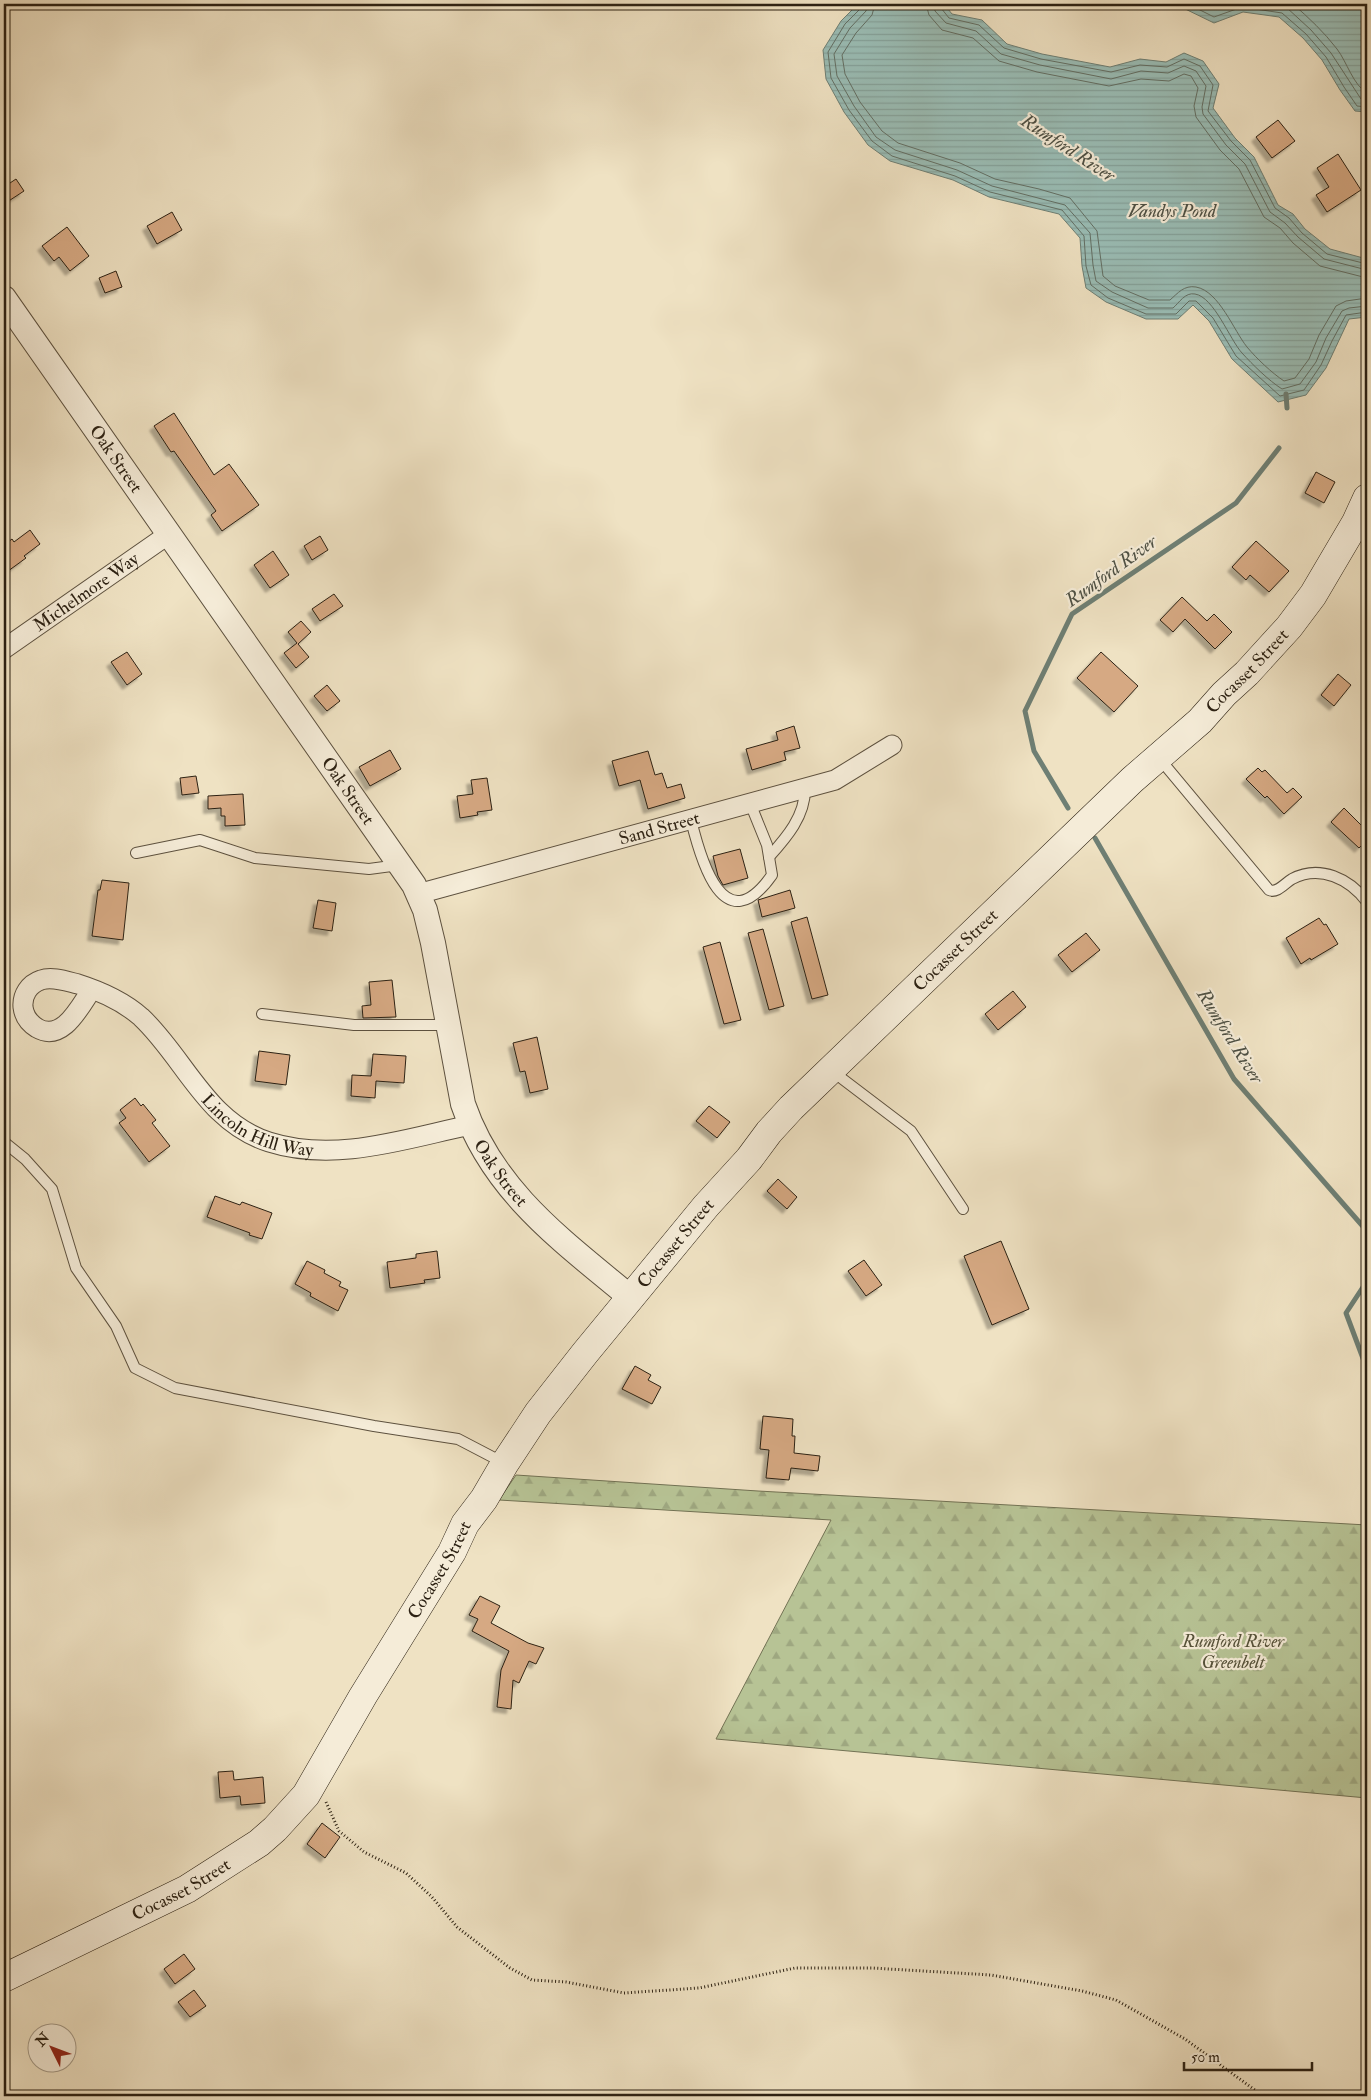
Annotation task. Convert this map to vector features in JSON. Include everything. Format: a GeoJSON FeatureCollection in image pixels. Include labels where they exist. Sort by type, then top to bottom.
{"type":"FeatureCollection","features":[{"type":"Feature","properties":{"kind":"main road","name":"Cocasset Street"},"geometry":{"type":"LineString","coordinates":[[4,1978],[187,1889],[259,1843],[275,1829],[306,1794],[322,1769],[363,1696],[452,1552],[465,1524],[484,1499],[505,1463],[559,1386],[706,1206],[749,1159],[769,1132],[791,1108],[1132,780],[1200,721],[1288,627],[1313,595],[1356,522],[1367,498]]}},
{"type":"Feature","properties":{"kind":"street","name":"Oak Street"},"geometry":{"type":"LineString","coordinates":[[4,298],[400,865],[418,894],[431,934],[460,1091],[470,1125],[494,1169],[526,1207],[548,1228],[631,1298]]}},
{"type":"Feature","properties":{"kind":"street","name":"Michelmore Way"},"geometry":{"type":"LineString","coordinates":[[4,649],[168,534]]}},
{"type":"Feature","properties":{"kind":"street","name":"Sand Street"},"geometry":{"type":"LineString","coordinates":[[418,894],[835,780],[892,745]]}},
{"type":"Feature","properties":{"kind":"street","name":"Lincoln Hill Way"},"geometry":{"type":"LineString","coordinates":[[92,989],[126,1006],[140,1016],[152,1028],[211,1104],[237,1126],[267,1142],[298,1149],[332,1151],[361,1148],[470,1125]]}},
{"type":"Feature","properties":{"kind":"lane"},"geometry":{"type":"LineString","coordinates":[[1158,757],[1269,890],[1275,891],[1304,874],[1321,872],[1350,884],[1356,888],[1367,902]]}},
{"type":"Feature","properties":{"kind":"lane"},"geometry":{"type":"LineString","coordinates":[[769,857],[798,820],[805,800],[805,789]]}},
{"type":"Feature","properties":{"kind":"lane"},"geometry":{"type":"LineString","coordinates":[[691,820],[698,850],[713,883],[722,894],[735,902],[747,900],[765,886],[772,875],[767,846],[750,804]]}},
{"type":"Feature","properties":{"kind":"lane"},"geometry":{"type":"LineString","coordinates":[[136,853],[200,840],[255,858],[369,869],[400,865]]}},
{"type":"Feature","properties":{"kind":"lane"},"geometry":{"type":"LineString","coordinates":[[262,1014],[354,1025],[448,1025]]}},
{"type":"Feature","properties":{"kind":"lane"},"geometry":{"type":"LineString","coordinates":[[831,1070],[911,1131],[963,1209]]}},
{"type":"Feature","properties":{"kind":"lane"},"geometry":{"type":"LineString","coordinates":[[4,1142],[25,1160],[52,1189],[76,1268],[116,1326],[136,1368],[175,1388],[374,1426],[458,1438],[505,1463]]}},
{"type":"Feature","properties":{"kind":"path"},"geometry":{"type":"LineString","coordinates":[[322,1769],[323,1797],[340,1830],[364,1852],[406,1873],[432,1897],[457,1927],[510,1968],[532,1980],[566,1982],[624,1993],[699,1988],[796,1968],[872,1968],[991,1975],[1082,1991],[1116,2000],[1184,2038],[1263,2096]]}},
{"type":"Feature","properties":{"kind":"green space","name":"Rumford River Greenbelt"},"geometry":{"type":"Polygon","coordinates":[[[516,1475],[758,1491],[1367,1525],[1367,1798],[716,1739],[831,1520],[499,1500],[516,1475]]]}},
{"type":"Feature","properties":{"kind":"water","name":"Vandys Pond"},"geometry":{"type":"Polygon","coordinates":[[[858,4],[944,4],[952,14],[982,20],[1007,44],[1042,54],[1110,67],[1140,59],[1166,62],[1184,53],[1203,61],[1219,84],[1213,108],[1235,138],[1254,157],[1278,205],[1293,214],[1305,229],[1330,249],[1367,259],[1367,317],[1349,319],[1326,368],[1306,395],[1278,402],[1232,359],[1209,321],[1193,305],[1178,319],[1146,319],[1106,302],[1086,288],[1080,238],[1059,214],[989,197],[953,180],[890,161],[868,145],[844,112],[826,79],[823,50],[841,21],[858,4]]]}},
{"type":"Feature","properties":{"kind":"water"},"geometry":{"type":"Polygon","coordinates":[[[1175,4],[1367,4],[1367,112],[1355,111],[1322,60],[1303,38],[1279,17],[1243,12],[1214,23],[1175,4]]]}},
{"type":"Feature","properties":{"kind":"building"},"geometry":{"type":"Polygon","coordinates":[[[1278,120],[1295,141],[1272,158],[1256,137],[1278,120]]]}},
{"type":"Feature","properties":{"kind":"building"},"geometry":{"type":"Polygon","coordinates":[[[1338,154],[1361,190],[1327,212],[1316,195],[1329,187],[1317,168],[1338,154]]]}},
{"type":"Feature","properties":{"kind":"building"},"geometry":{"type":"Polygon","coordinates":[[[16,179],[24,191],[4,204],[4,187],[16,179]]]}},
{"type":"Feature","properties":{"kind":"building"},"geometry":{"type":"Polygon","coordinates":[[[172,212],[182,230],[157,244],[147,226],[172,212]]]}},
{"type":"Feature","properties":{"kind":"building"},"geometry":{"type":"Polygon","coordinates":[[[67,227],[89,256],[70,271],[59,257],[54,261],[42,246],[67,227]]]}},
{"type":"Feature","properties":{"kind":"building"},"geometry":{"type":"Polygon","coordinates":[[[116,271],[122,287],[105,293],[99,278],[116,271]]]}},
{"type":"Feature","properties":{"kind":"building"},"geometry":{"type":"Polygon","coordinates":[[[174,413],[214,475],[229,464],[259,505],[222,531],[211,515],[216,511],[174,451],[171,452],[154,426],[174,413]]]}},
{"type":"Feature","properties":{"kind":"building"},"geometry":{"type":"Polygon","coordinates":[[[1316,472],[1335,482],[1324,503],[1305,493],[1316,472]]]}},
{"type":"Feature","properties":{"kind":"building"},"geometry":{"type":"Polygon","coordinates":[[[30,530],[40,544],[24,556],[26,558],[4,574],[4,545],[12,539],[14,542],[30,530]]]}},
{"type":"Feature","properties":{"kind":"building"},"geometry":{"type":"Polygon","coordinates":[[[320,536],[328,550],[312,560],[304,546],[320,536]]]}},
{"type":"Feature","properties":{"kind":"building"},"geometry":{"type":"Polygon","coordinates":[[[1256,541],[1289,571],[1269,592],[1250,575],[1246,580],[1232,567],[1256,541]]]}},
{"type":"Feature","properties":{"kind":"building"},"geometry":{"type":"Polygon","coordinates":[[[273,551],[289,575],[270,588],[254,565],[273,551]]]}},
{"type":"Feature","properties":{"kind":"building"},"geometry":{"type":"Polygon","coordinates":[[[334,594],[343,606],[320,621],[312,609],[334,594]]]}},
{"type":"Feature","properties":{"kind":"building"},"geometry":{"type":"Polygon","coordinates":[[[1182,597],[1207,621],[1214,614],[1232,632],[1215,649],[1185,619],[1173,632],[1160,620],[1182,597]]]}},
{"type":"Feature","properties":{"kind":"building"},"geometry":{"type":"Polygon","coordinates":[[[301,621],[311,632],[298,644],[309,657],[296,668],[284,653],[297,643],[288,632],[301,621]]]}},
{"type":"Feature","properties":{"kind":"building"},"geometry":{"type":"Polygon","coordinates":[[[127,652],[142,674],[127,685],[111,662],[127,652]]]}},
{"type":"Feature","properties":{"kind":"building"},"geometry":{"type":"Polygon","coordinates":[[[1101,652],[1138,686],[1114,712],[1077,678],[1101,652]]]}},
{"type":"Feature","properties":{"kind":"building"},"geometry":{"type":"Polygon","coordinates":[[[1338,674],[1351,685],[1334,706],[1321,695],[1338,674]]]}},
{"type":"Feature","properties":{"kind":"building"},"geometry":{"type":"Polygon","coordinates":[[[327,685],[340,701],[327,711],[314,696],[327,685]]]}},
{"type":"Feature","properties":{"kind":"building"},"geometry":{"type":"Polygon","coordinates":[[[794,726],[800,748],[784,752],[786,760],[752,770],[746,749],[778,740],[776,732],[794,726]]]}},
{"type":"Feature","properties":{"kind":"building"},"geometry":{"type":"Polygon","coordinates":[[[390,750],[401,769],[370,786],[359,767],[390,750]]]}},
{"type":"Feature","properties":{"kind":"building"},"geometry":{"type":"Polygon","coordinates":[[[648,751],[655,775],[662,773],[667,788],[681,784],[685,798],[648,809],[640,780],[619,786],[612,761],[648,751]]]}},
{"type":"Feature","properties":{"kind":"building"},"geometry":{"type":"Polygon","coordinates":[[[1258,768],[1262,772],[1265,770],[1287,793],[1293,788],[1302,797],[1284,814],[1267,796],[1265,798],[1246,779],[1258,768]]]}},
{"type":"Feature","properties":{"kind":"building"},"geometry":{"type":"Polygon","coordinates":[[[196,776],[199,793],[182,795],[180,778],[196,776]]]}},
{"type":"Feature","properties":{"kind":"building"},"geometry":{"type":"Polygon","coordinates":[[[487,778],[492,810],[477,812],[478,815],[460,818],[457,796],[473,794],[471,780],[487,778]]]}},
{"type":"Feature","properties":{"kind":"building"},"geometry":{"type":"Polygon","coordinates":[[[243,794],[245,825],[225,826],[225,816],[221,816],[221,808],[208,809],[208,796],[243,794]]]}},
{"type":"Feature","properties":{"kind":"building"},"geometry":{"type":"Polygon","coordinates":[[[1344,808],[1367,831],[1367,840],[1359,848],[1331,822],[1344,808]]]}},
{"type":"Feature","properties":{"kind":"building"},"geometry":{"type":"Polygon","coordinates":[[[740,849],[748,878],[723,885],[718,876],[713,856],[740,849]]]}},
{"type":"Feature","properties":{"kind":"building"},"geometry":{"type":"Polygon","coordinates":[[[102,880],[129,883],[123,940],[92,936],[98,890],[100,890],[102,880]]]}},
{"type":"Feature","properties":{"kind":"building"},"geometry":{"type":"Polygon","coordinates":[[[790,890],[795,908],[762,917],[758,900],[790,890]]]}},
{"type":"Feature","properties":{"kind":"building"},"geometry":{"type":"Polygon","coordinates":[[[318,900],[336,903],[332,931],[313,928],[318,900]]]}},
{"type":"Feature","properties":{"kind":"building"},"geometry":{"type":"Polygon","coordinates":[[[807,917],[828,995],[812,999],[791,922],[807,917]]]}},
{"type":"Feature","properties":{"kind":"building"},"geometry":{"type":"Polygon","coordinates":[[[1319,918],[1324,925],[1326,924],[1338,944],[1301,964],[1286,938],[1319,918]]]}},
{"type":"Feature","properties":{"kind":"building"},"geometry":{"type":"Polygon","coordinates":[[[763,929],[784,1006],[769,1010],[748,933],[763,929]]]}},
{"type":"Feature","properties":{"kind":"building"},"geometry":{"type":"Polygon","coordinates":[[[1086,933],[1100,950],[1072,972],[1058,955],[1086,933]]]}},
{"type":"Feature","properties":{"kind":"building"},"geometry":{"type":"Polygon","coordinates":[[[720,942],[741,1020],[724,1024],[703,947],[720,942]]]}},
{"type":"Feature","properties":{"kind":"building"},"geometry":{"type":"Polygon","coordinates":[[[392,980],[396,1017],[363,1018],[362,1006],[371,1005],[369,982],[392,980]]]}},
{"type":"Feature","properties":{"kind":"building"},"geometry":{"type":"Polygon","coordinates":[[[1013,991],[1026,1007],[998,1030],[985,1014],[1013,991]]]}},
{"type":"Feature","properties":{"kind":"building"},"geometry":{"type":"Polygon","coordinates":[[[537,1037],[548,1089],[530,1093],[525,1071],[520,1072],[513,1043],[537,1037]]]}},
{"type":"Feature","properties":{"kind":"building"},"geometry":{"type":"Polygon","coordinates":[[[259,1051],[290,1055],[286,1085],[255,1081],[259,1051]]]}},
{"type":"Feature","properties":{"kind":"building"},"geometry":{"type":"Polygon","coordinates":[[[373,1054],[406,1056],[404,1083],[376,1081],[375,1098],[351,1096],[352,1075],[371,1076],[373,1054]]]}},
{"type":"Feature","properties":{"kind":"building"},"geometry":{"type":"Polygon","coordinates":[[[135,1098],[141,1106],[143,1104],[156,1120],[152,1123],[170,1146],[149,1162],[119,1123],[126,1118],[120,1110],[135,1098]]]}},
{"type":"Feature","properties":{"kind":"building"},"geometry":{"type":"Polygon","coordinates":[[[709,1106],[730,1122],[717,1138],[696,1121],[709,1106]]]}},
{"type":"Feature","properties":{"kind":"building"},"geometry":{"type":"Polygon","coordinates":[[[778,1179],[797,1197],[787,1209],[767,1191],[778,1179]]]}},
{"type":"Feature","properties":{"kind":"building"},"geometry":{"type":"Polygon","coordinates":[[[215,1196],[240,1205],[242,1202],[272,1213],[262,1239],[207,1217],[215,1196]]]}},
{"type":"Feature","properties":{"kind":"building"},"geometry":{"type":"Polygon","coordinates":[[[1001,1241],[1029,1309],[992,1325],[964,1256],[1001,1241]]]}},
{"type":"Feature","properties":{"kind":"building"},"geometry":{"type":"Polygon","coordinates":[[[437,1251],[440,1278],[424,1280],[425,1283],[390,1288],[387,1262],[416,1258],[416,1254],[437,1251]]]}},
{"type":"Feature","properties":{"kind":"building"},"geometry":{"type":"Polygon","coordinates":[[[864,1260],[882,1285],[866,1296],[848,1271],[864,1260]]]}},
{"type":"Feature","properties":{"kind":"building"},"geometry":{"type":"Polygon","coordinates":[[[307,1261],[325,1270],[324,1273],[341,1282],[339,1286],[348,1290],[338,1311],[310,1296],[311,1293],[295,1284],[307,1261]]]}},
{"type":"Feature","properties":{"kind":"building"},"geometry":{"type":"Polygon","coordinates":[[[635,1366],[651,1375],[648,1380],[661,1387],[652,1404],[622,1389],[635,1366]]]}},
{"type":"Feature","properties":{"kind":"building"},"geometry":{"type":"Polygon","coordinates":[[[763,1416],[793,1419],[794,1453],[820,1456],[818,1471],[791,1468],[789,1480],[766,1478],[769,1450],[760,1449],[763,1416]]]}},
{"type":"Feature","properties":{"kind":"building"},"geometry":{"type":"Polygon","coordinates":[[[480,1596],[500,1606],[491,1623],[528,1643],[544,1648],[536,1664],[529,1661],[519,1683],[513,1680],[511,1709],[497,1707],[501,1670],[509,1651],[472,1631],[478,1619],[469,1615],[480,1596]]]}},
{"type":"Feature","properties":{"kind":"building"},"geometry":{"type":"Polygon","coordinates":[[[233,1771],[234,1780],[263,1777],[265,1803],[241,1805],[240,1796],[220,1798],[218,1772],[233,1771]]]}},
{"type":"Feature","properties":{"kind":"building"},"geometry":{"type":"Polygon","coordinates":[[[322,1823],[340,1837],[325,1858],[307,1844],[322,1823]]]}},
{"type":"Feature","properties":{"kind":"building"},"geometry":{"type":"Polygon","coordinates":[[[184,1954],[195,1969],[175,1984],[164,1969],[184,1954]]]}},
{"type":"Feature","properties":{"kind":"building"},"geometry":{"type":"Polygon","coordinates":[[[194,1990],[206,2006],[190,2017],[178,2002],[194,1990]]]}},
{"type":"Feature","properties":{"kind":"waterway","name":"Rumford River"},"geometry":{"type":"LineString","coordinates":[[1286,394],[1287,408]]}},
{"type":"Feature","properties":{"kind":"waterway","name":"Rumford River"},"geometry":{"type":"LineString","coordinates":[[1068,808],[1034,751],[1025,711],[1072,614],[1236,503],[1279,448]]}},
{"type":"Feature","properties":{"kind":"waterway","name":"Rumford River"},"geometry":{"type":"LineString","coordinates":[[1095,838],[1234,1079],[1367,1231]]}},
{"type":"Feature","properties":{"kind":"waterway","name":"Rumford River"},"geometry":{"type":"LineString","coordinates":[[1367,1281],[1346,1313],[1367,1369]]}}]}
